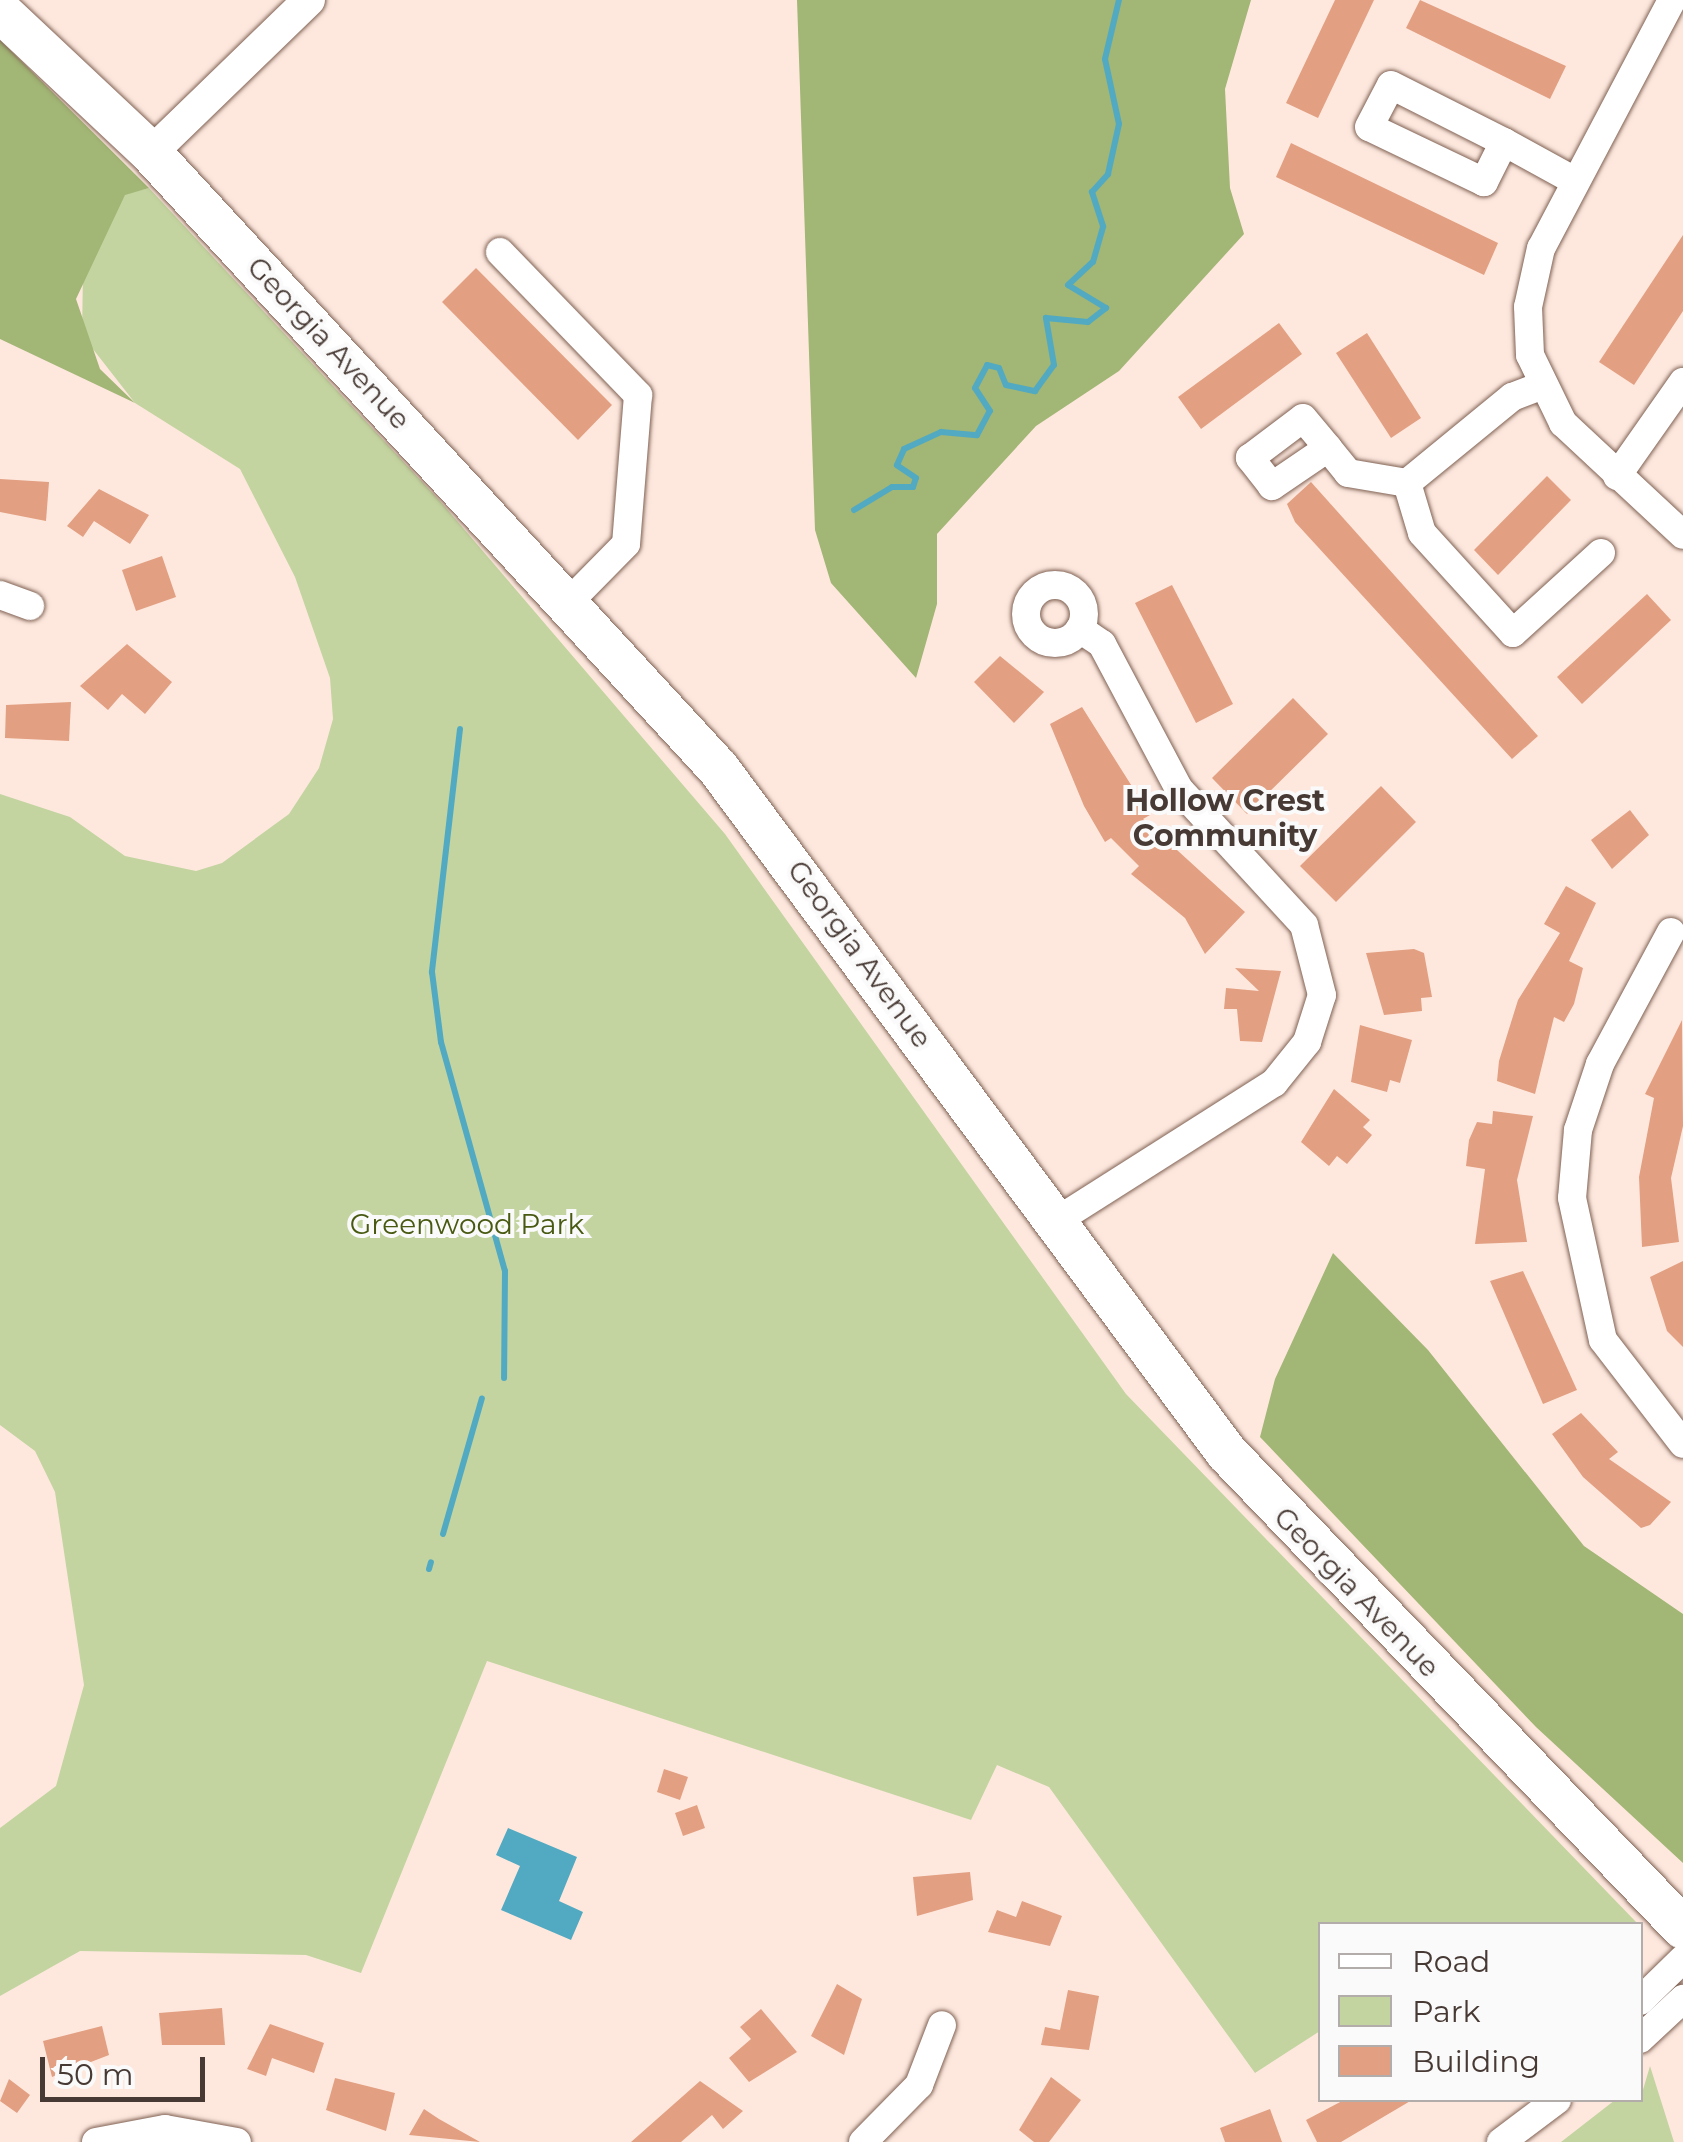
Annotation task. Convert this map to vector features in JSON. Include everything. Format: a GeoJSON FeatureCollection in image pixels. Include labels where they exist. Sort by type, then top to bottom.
{"type":"FeatureCollection","features":[{"type":"Feature","properties":{"kind":"main road","name":"Georgia Avenue"},"geometry":{"type":"LineString","coordinates":[[0,10],[151,153],[570,601],[792,859],[1050,1225],[1265,1496],[1683,1928]]}},
{"type":"Feature","properties":{"kind":"street"},"geometry":{"type":"LineString","coordinates":[[151,153],[309,0]]}},
{"type":"Feature","properties":{"kind":"street"},"geometry":{"type":"LineString","coordinates":[[1672,0],[1575,181],[1532,277],[1530,355],[1540,386],[1563,424],[1683,535]]}},
{"type":"Feature","properties":{"kind":"street"},"geometry":{"type":"LineString","coordinates":[[1504,142],[1484,182],[1369,127],[1392,86],[1504,142],[1575,181]]}},
{"type":"Feature","properties":{"kind":"street"},"geometry":{"type":"LineString","coordinates":[[500,252],[638,395],[626,544],[570,601]]}},
{"type":"Feature","properties":{"kind":"street"},"geometry":{"type":"LineString","coordinates":[[1617,476],[1683,382]]}},
{"type":"Feature","properties":{"kind":"street"},"geometry":{"type":"LineString","coordinates":[[1328,448],[1348,473],[1407,483],[1500,406],[1540,386]]}},
{"type":"Feature","properties":{"kind":"street"},"geometry":{"type":"LineString","coordinates":[[1407,483],[1422,534],[1513,633],[1601,553]]}},
{"type":"Feature","properties":{"kind":"street"},"geometry":{"type":"LineString","coordinates":[[0,595],[30,606]]}},
{"type":"Feature","properties":{"kind":"street"},"geometry":{"type":"LineString","coordinates":[[1050,1225],[1274,1083],[1308,1042],[1322,996],[1304,925],[1180,789],[1102,644],[1080,629]]}},
{"type":"Feature","properties":{"kind":"street"},"geometry":{"type":"LineString","coordinates":[[1671,932],[1600,1064],[1578,1130],[1572,1198],[1603,1340],[1683,1444]]}},
{"type":"Feature","properties":{"kind":"street"},"geometry":{"type":"LineString","coordinates":[[1643,1998],[1683,1959]]}},
{"type":"Feature","properties":{"kind":"street"},"geometry":{"type":"LineString","coordinates":[[1643,2036],[1683,1999]]}},
{"type":"Feature","properties":{"kind":"street"},"geometry":{"type":"LineString","coordinates":[[863,2142],[919,2085],[942,2026]]}},
{"type":"Feature","properties":{"kind":"street"},"geometry":{"type":"LineString","coordinates":[[1501,2142],[1554,2102]]}},
{"type":"Feature","properties":{"kind":"street"},"geometry":{"type":"LineString","coordinates":[[96,2142],[166,2128],[237,2142]]}},
{"type":"Feature","properties":{"kind":"green space"},"geometry":{"type":"Polygon","coordinates":[[[797,0],[1251,0],[1225,89],[1230,188],[1244,234],[1119,371],[1036,426],[937,534],[937,604],[916,678],[831,583],[815,530],[797,0]]]}},
{"type":"Feature","properties":{"kind":"green space"},"geometry":{"type":"Polygon","coordinates":[[[0,40],[149,188],[125,195],[76,299],[100,369],[135,403],[0,339],[0,40]]]}},
{"type":"Feature","properties":{"kind":"green space","name":"Greenwood Park"},"geometry":{"type":"Polygon","coordinates":[[[149,188],[440,501],[725,834],[1126,1394],[1636,1922],[1318,1922],[1318,2032],[1255,2073],[1049,1787],[997,1765],[971,1820],[487,1661],[361,1973],[306,1955],[80,1951],[0,1996],[0,1828],[56,1786],[84,1685],[55,1492],[35,1451],[0,1425],[0,794],[70,817],[125,856],[196,871],[222,863],[289,814],[319,768],[333,719],[330,678],[295,577],[240,469],[135,403],[82,335],[83,271],[125,194],[149,188]]]}},
{"type":"Feature","properties":{"kind":"green space"},"geometry":{"type":"Polygon","coordinates":[[[1333,1253],[1428,1350],[1584,1546],[1683,1614],[1683,1863],[1536,1727],[1260,1437],[1275,1379],[1333,1253]]]}},
{"type":"Feature","properties":{"kind":"green space"},"geometry":{"type":"Polygon","coordinates":[[[1650,2066],[1674,2142],[1561,2142],[1612,2102],[1643,2102],[1650,2066]]]}},
{"type":"Feature","properties":{"kind":"water"},"geometry":{"type":"Polygon","coordinates":[[[508,1828],[577,1857],[559,1901],[583,1912],[571,1940],[501,1910],[520,1866],[496,1855],[508,1828]]]}},
{"type":"Feature","properties":{"kind":"building"},"geometry":{"type":"Polygon","coordinates":[[[1335,0],[1374,0],[1318,118],[1286,103],[1335,0]]]}},
{"type":"Feature","properties":{"kind":"building"},"geometry":{"type":"Polygon","coordinates":[[[1420,0],[1566,66],[1550,99],[1406,28],[1420,0]]]}},
{"type":"Feature","properties":{"kind":"building"},"geometry":{"type":"Polygon","coordinates":[[[1291,143],[1498,243],[1484,275],[1276,177],[1291,143]]]}},
{"type":"Feature","properties":{"kind":"building"},"geometry":{"type":"Polygon","coordinates":[[[1683,235],[1683,311],[1634,385],[1599,362],[1683,235]]]}},
{"type":"Feature","properties":{"kind":"building"},"geometry":{"type":"Polygon","coordinates":[[[476,268],[612,405],[578,440],[442,302],[476,268]]]}},
{"type":"Feature","properties":{"kind":"building"},"geometry":{"type":"Polygon","coordinates":[[[1279,323],[1302,354],[1201,429],[1178,397],[1279,323]]]}},
{"type":"Feature","properties":{"kind":"building"},"geometry":{"type":"Polygon","coordinates":[[[1367,333],[1421,418],[1391,438],[1336,353],[1367,333]]]}},
{"type":"Feature","properties":{"kind":"building"},"geometry":{"type":"Polygon","coordinates":[[[1547,476],[1571,500],[1498,575],[1474,550],[1547,476]]]}},
{"type":"Feature","properties":{"kind":"building"},"geometry":{"type":"Polygon","coordinates":[[[0,479],[49,482],[46,521],[0,512],[0,479]]]}},
{"type":"Feature","properties":{"kind":"building"},"geometry":{"type":"Polygon","coordinates":[[[1311,482],[1538,736],[1512,759],[1295,522],[1287,504],[1311,482]]]}},
{"type":"Feature","properties":{"kind":"building"},"geometry":{"type":"Polygon","coordinates":[[[99,489],[149,515],[130,544],[94,521],[83,537],[67,526],[99,489]]]}},
{"type":"Feature","properties":{"kind":"building"},"geometry":{"type":"Polygon","coordinates":[[[162,556],[176,597],[136,611],[122,570],[162,556]]]}},
{"type":"Feature","properties":{"kind":"building"},"geometry":{"type":"Polygon","coordinates":[[[1172,585],[1233,704],[1196,723],[1135,603],[1172,585]]]}},
{"type":"Feature","properties":{"kind":"building"},"geometry":{"type":"Polygon","coordinates":[[[1647,594],[1671,620],[1582,704],[1557,677],[1647,594]]]}},
{"type":"Feature","properties":{"kind":"building"},"geometry":{"type":"Polygon","coordinates":[[[127,644],[172,682],[145,714],[122,694],[108,710],[80,686],[127,644]]]}},
{"type":"Feature","properties":{"kind":"building"},"geometry":{"type":"Polygon","coordinates":[[[1000,656],[1044,692],[1014,723],[974,682],[1000,656]]]}},
{"type":"Feature","properties":{"kind":"building"},"geometry":{"type":"Polygon","coordinates":[[[1293,698],[1328,734],[1247,814],[1212,778],[1293,698]]]}},
{"type":"Feature","properties":{"kind":"building"},"geometry":{"type":"Polygon","coordinates":[[[71,702],[69,741],[5,738],[6,705],[71,702]]]}},
{"type":"Feature","properties":{"kind":"building"},"geometry":{"type":"Polygon","coordinates":[[[1082,707],[1150,815],[1143,819],[1245,912],[1205,954],[1185,918],[1131,874],[1139,866],[1111,838],[1105,842],[1084,806],[1050,724],[1082,707]]]}},
{"type":"Feature","properties":{"kind":"building"},"geometry":{"type":"Polygon","coordinates":[[[1381,786],[1416,822],[1336,902],[1300,866],[1381,786]]]}},
{"type":"Feature","properties":{"kind":"building"},"geometry":{"type":"Polygon","coordinates":[[[1630,810],[1649,835],[1612,869],[1591,840],[1630,810]]]}},
{"type":"Feature","properties":{"kind":"building"},"geometry":{"type":"Polygon","coordinates":[[[1566,886],[1596,903],[1569,961],[1583,968],[1574,1004],[1564,1022],[1554,1017],[1535,1094],[1497,1081],[1499,1061],[1518,1000],[1560,933],[1544,924],[1566,886]]]}},
{"type":"Feature","properties":{"kind":"building"},"geometry":{"type":"Polygon","coordinates":[[[1414,949],[1424,953],[1432,997],[1421,998],[1422,1011],[1384,1015],[1366,953],[1414,949]]]}},
{"type":"Feature","properties":{"kind":"building"},"geometry":{"type":"Polygon","coordinates":[[[1235,968],[1281,971],[1262,1042],[1240,1041],[1237,1009],[1224,1009],[1226,988],[1259,991],[1235,968]]]}},
{"type":"Feature","properties":{"kind":"building"},"geometry":{"type":"Polygon","coordinates":[[[1682,1020],[1683,1126],[1671,1178],[1679,1242],[1642,1247],[1639,1177],[1654,1098],[1645,1094],[1682,1020]]]}},
{"type":"Feature","properties":{"kind":"building"},"geometry":{"type":"Polygon","coordinates":[[[1360,1025],[1412,1040],[1400,1083],[1390,1080],[1387,1092],[1351,1082],[1360,1025]]]}},
{"type":"Feature","properties":{"kind":"building"},"geometry":{"type":"Polygon","coordinates":[[[1334,1089],[1370,1120],[1363,1127],[1372,1135],[1347,1164],[1337,1156],[1329,1166],[1301,1142],[1334,1089]]]}},
{"type":"Feature","properties":{"kind":"building"},"geometry":{"type":"Polygon","coordinates":[[[1493,1111],[1533,1116],[1517,1180],[1527,1242],[1475,1244],[1485,1169],[1466,1166],[1469,1140],[1477,1122],[1492,1124],[1493,1111]]]}},
{"type":"Feature","properties":{"kind":"building"},"geometry":{"type":"Polygon","coordinates":[[[1683,1261],[1683,1347],[1667,1331],[1650,1277],[1683,1261]]]}},
{"type":"Feature","properties":{"kind":"building"},"geometry":{"type":"Polygon","coordinates":[[[1523,1271],[1577,1390],[1543,1404],[1490,1281],[1523,1271]]]}},
{"type":"Feature","properties":{"kind":"building"},"geometry":{"type":"Polygon","coordinates":[[[1581,1413],[1618,1452],[1609,1459],[1671,1502],[1650,1525],[1641,1528],[1583,1477],[1552,1434],[1581,1413]]]}},
{"type":"Feature","properties":{"kind":"building"},"geometry":{"type":"Polygon","coordinates":[[[664,1769],[688,1777],[680,1800],[657,1792],[664,1769]]]}},
{"type":"Feature","properties":{"kind":"building"},"geometry":{"type":"Polygon","coordinates":[[[697,1805],[705,1828],[683,1836],[675,1813],[697,1805]]]}},
{"type":"Feature","properties":{"kind":"building"},"geometry":{"type":"Polygon","coordinates":[[[970,1872],[973,1900],[917,1916],[913,1877],[970,1872]]]}},
{"type":"Feature","properties":{"kind":"building"},"geometry":{"type":"Polygon","coordinates":[[[1022,1901],[1062,1916],[1050,1946],[988,1932],[997,1910],[1016,1917],[1022,1901]]]}},
{"type":"Feature","properties":{"kind":"building"},"geometry":{"type":"Polygon","coordinates":[[[837,1984],[862,1999],[844,2055],[811,2036],[837,1984]]]}},
{"type":"Feature","properties":{"kind":"building"},"geometry":{"type":"Polygon","coordinates":[[[1068,1990],[1099,1996],[1089,2050],[1041,2045],[1045,2027],[1060,2030],[1068,1990]]]}},
{"type":"Feature","properties":{"kind":"building"},"geometry":{"type":"Polygon","coordinates":[[[222,2008],[225,2045],[162,2045],[159,2013],[222,2008]]]}},
{"type":"Feature","properties":{"kind":"building"},"geometry":{"type":"Polygon","coordinates":[[[761,2009],[797,2052],[749,2082],[729,2058],[751,2039],[740,2027],[761,2009]]]}},
{"type":"Feature","properties":{"kind":"building"},"geometry":{"type":"Polygon","coordinates":[[[270,2024],[324,2043],[314,2073],[272,2058],[266,2076],[247,2069],[270,2024]]]}},
{"type":"Feature","properties":{"kind":"building"},"geometry":{"type":"Polygon","coordinates":[[[102,2026],[109,2055],[52,2077],[43,2041],[102,2026]]]}},
{"type":"Feature","properties":{"kind":"building"},"geometry":{"type":"Polygon","coordinates":[[[1051,2077],[1081,2100],[1049,2142],[1034,2142],[1019,2130],[1051,2077]]]}},
{"type":"Feature","properties":{"kind":"building"},"geometry":{"type":"Polygon","coordinates":[[[335,2078],[395,2093],[386,2131],[326,2110],[335,2078]]]}},
{"type":"Feature","properties":{"kind":"building"},"geometry":{"type":"Polygon","coordinates":[[[9,2079],[30,2095],[17,2113],[0,2101],[9,2079]]]}},
{"type":"Feature","properties":{"kind":"building"},"geometry":{"type":"Polygon","coordinates":[[[700,2081],[743,2111],[723,2129],[712,2115],[681,2142],[631,2142],[700,2081]]]}},
{"type":"Feature","properties":{"kind":"building"},"geometry":{"type":"Polygon","coordinates":[[[1340,2102],[1409,2102],[1341,2142],[1317,2142],[1306,2120],[1340,2102]]]}},
{"type":"Feature","properties":{"kind":"building"},"geometry":{"type":"Polygon","coordinates":[[[424,2109],[439,2119],[480,2142],[409,2135],[424,2109]]]}},
{"type":"Feature","properties":{"kind":"building"},"geometry":{"type":"Polygon","coordinates":[[[1270,2109],[1282,2142],[1225,2142],[1220,2128],[1270,2109]]]}},
{"type":"Feature","properties":{"kind":"waterway"},"geometry":{"type":"LineString","coordinates":[[854,510],[892,487],[913,487],[916,478],[897,465],[904,449],[941,432],[977,435],[990,411],[975,388],[987,365],[999,368],[1006,385],[1035,391],[1054,365],[1046,318],[1088,322],[1106,308],[1068,285],[1093,262],[1103,226],[1092,192],[1108,174],[1119,124],[1105,59],[1119,0]]}},
{"type":"Feature","properties":{"kind":"waterway"},"geometry":{"type":"LineString","coordinates":[[460,729],[432,972],[441,1042],[505,1271],[504,1378]]}},
{"type":"Feature","properties":{"kind":"waterway"},"geometry":{"type":"LineString","coordinates":[[443,1534],[482,1398]]}},
{"type":"Feature","properties":{"kind":"waterway"},"geometry":{"type":"LineString","coordinates":[[429,1569],[431,1562]]}},
{"type":"Feature","properties":{"kind":"district","name":"Hollow Crest Community"},"geometry":{"type":"Point","coordinates":[1225,818]}}]}
